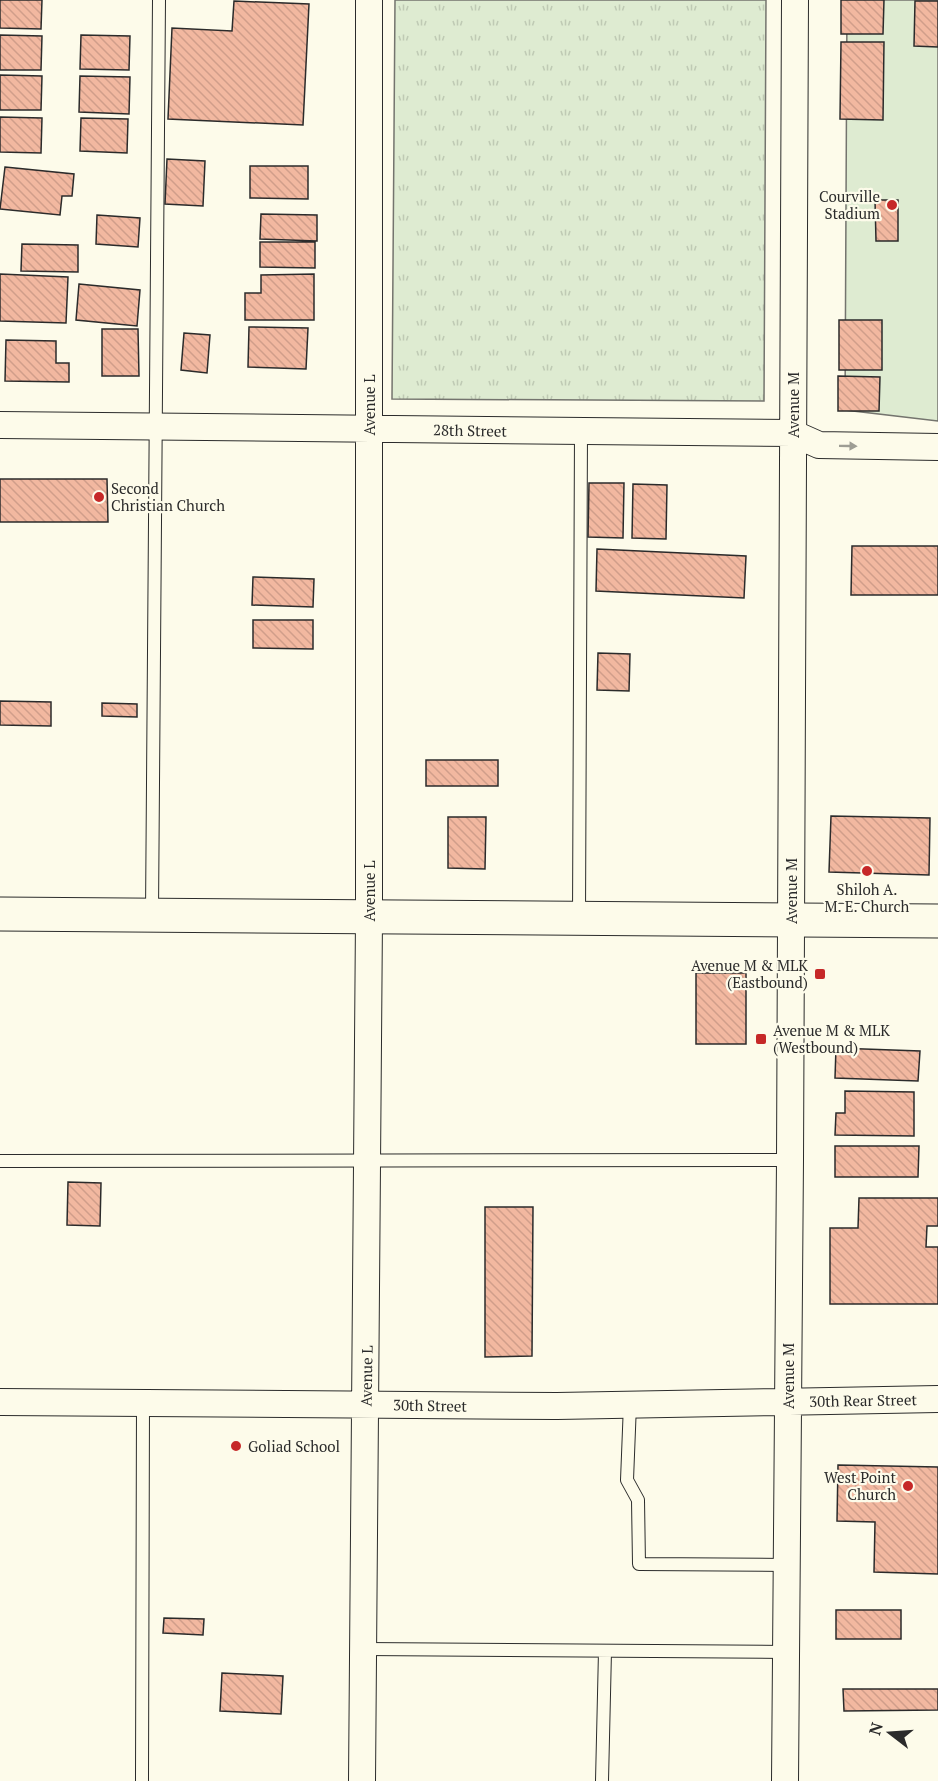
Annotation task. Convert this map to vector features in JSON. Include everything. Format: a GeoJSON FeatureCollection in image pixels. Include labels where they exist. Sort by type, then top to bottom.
{"type":"FeatureCollection","features":[{"type":"Feature","properties":{"kind":"main road"},"geometry":{"type":"LineString","coordinates":[[0,914],[152,917],[938,921]]}},
{"type":"Feature","properties":{"kind":"street","name":"Avenue L"},"geometry":{"type":"LineString","coordinates":[[362,1781],[369,918],[369,0]]}},
{"type":"Feature","properties":{"kind":"street","name":"Avenue M"},"geometry":{"type":"LineString","coordinates":[[785,1781],[795,0]]}},
{"type":"Feature","properties":{"kind":"street","name":"28th Street"},"geometry":{"type":"LineString","coordinates":[[0,425],[792,433],[819,445],[938,447]]}},
{"type":"Feature","properties":{"kind":"street","name":"30th Rear Street"},"geometry":{"type":"LineString","coordinates":[[788,1402],[938,1399]]}},
{"type":"Feature","properties":{"kind":"street","name":"30th Street"},"geometry":{"type":"LineString","coordinates":[[0,1402],[557,1406],[788,1402]]}},
{"type":"Feature","properties":{"kind":"lane"},"geometry":{"type":"LineString","coordinates":[[152,917],[159,0]]}},
{"type":"Feature","properties":{"kind":"lane"},"geometry":{"type":"LineString","coordinates":[[579,920],[581,431]]}},
{"type":"Feature","properties":{"kind":"lane"},"geometry":{"type":"LineString","coordinates":[[0,1161],[790,1160]]}},
{"type":"Feature","properties":{"kind":"lane"},"geometry":{"type":"LineString","coordinates":[[142,1781],[143,1402]]}},
{"type":"Feature","properties":{"kind":"lane"},"geometry":{"type":"LineString","coordinates":[[630,1404],[627,1480],[638,1500],[639,1564],[787,1565]]}},
{"type":"Feature","properties":{"kind":"lane"},"geometry":{"type":"LineString","coordinates":[[363,1649],[786,1652]]}},
{"type":"Feature","properties":{"kind":"lane"},"geometry":{"type":"LineString","coordinates":[[602,1781],[605,1651]]}},
{"type":"Feature","properties":{"kind":"green space"},"geometry":{"type":"Polygon","coordinates":[[[395,0],[766,0],[764,401],[392,399],[395,0]]]}},
{"type":"Feature","properties":{"kind":"green space","name":"Courville Stadium"},"geometry":{"type":"Polygon","coordinates":[[[847,0],[938,0],[938,421],[845,410],[847,0]]]}},
{"type":"Feature","properties":{"kind":"building"},"geometry":{"type":"Polygon","coordinates":[[[0,0],[42,0],[41,29],[0,28],[0,0]]]}},
{"type":"Feature","properties":{"kind":"building"},"geometry":{"type":"Polygon","coordinates":[[[841,0],[884,0],[883,34],[841,34],[841,0]]]}},
{"type":"Feature","properties":{"kind":"building"},"geometry":{"type":"Polygon","coordinates":[[[234,1],[309,4],[303,125],[168,119],[172,28],[232,31],[234,1]]]}},
{"type":"Feature","properties":{"kind":"building"},"geometry":{"type":"Polygon","coordinates":[[[915,1],[938,1],[938,47],[914,46],[915,1]]]}},
{"type":"Feature","properties":{"kind":"building"},"geometry":{"type":"Polygon","coordinates":[[[0,35],[42,36],[41,70],[0,70],[0,35]]]}},
{"type":"Feature","properties":{"kind":"building"},"geometry":{"type":"Polygon","coordinates":[[[81,35],[130,36],[129,70],[80,69],[81,35]]]}},
{"type":"Feature","properties":{"kind":"building"},"geometry":{"type":"Polygon","coordinates":[[[841,42],[884,42],[883,120],[840,119],[841,42]]]}},
{"type":"Feature","properties":{"kind":"building"},"geometry":{"type":"Polygon","coordinates":[[[0,75],[42,76],[41,110],[0,110],[0,75]]]}},
{"type":"Feature","properties":{"kind":"building"},"geometry":{"type":"Polygon","coordinates":[[[80,76],[130,77],[129,114],[79,112],[80,76]]]}},
{"type":"Feature","properties":{"kind":"building"},"geometry":{"type":"Polygon","coordinates":[[[0,117],[42,118],[41,153],[0,152],[0,117]]]}},
{"type":"Feature","properties":{"kind":"building"},"geometry":{"type":"Polygon","coordinates":[[[81,118],[128,119],[127,153],[80,151],[81,118]]]}},
{"type":"Feature","properties":{"kind":"building"},"geometry":{"type":"Polygon","coordinates":[[[167,159],[205,161],[203,206],[165,204],[167,159]]]}},
{"type":"Feature","properties":{"kind":"building"},"geometry":{"type":"Polygon","coordinates":[[[250,166],[308,166],[308,199],[250,198],[250,166]]]}},
{"type":"Feature","properties":{"kind":"building"},"geometry":{"type":"Polygon","coordinates":[[[5,167],[74,174],[72,196],[62,196],[60,215],[0,209],[5,167]]]}},
{"type":"Feature","properties":{"kind":"building"},"geometry":{"type":"Polygon","coordinates":[[[875,200],[898,200],[898,241],[876,241],[875,200]]]}},
{"type":"Feature","properties":{"kind":"building"},"geometry":{"type":"Polygon","coordinates":[[[261,214],[317,215],[317,241],[260,239],[261,214]]]}},
{"type":"Feature","properties":{"kind":"building"},"geometry":{"type":"Polygon","coordinates":[[[97,215],[140,218],[138,247],[96,244],[97,215]]]}},
{"type":"Feature","properties":{"kind":"building"},"geometry":{"type":"Polygon","coordinates":[[[260,242],[315,242],[315,268],[260,267],[260,242]]]}},
{"type":"Feature","properties":{"kind":"building"},"geometry":{"type":"Polygon","coordinates":[[[22,244],[78,245],[78,272],[21,271],[22,244]]]}},
{"type":"Feature","properties":{"kind":"building"},"geometry":{"type":"Polygon","coordinates":[[[0,274],[68,277],[66,323],[0,321],[0,274]]]}},
{"type":"Feature","properties":{"kind":"building"},"geometry":{"type":"Polygon","coordinates":[[[314,274],[314,320],[245,320],[245,293],[261,293],[261,275],[314,274]]]}},
{"type":"Feature","properties":{"kind":"building"},"geometry":{"type":"Polygon","coordinates":[[[79,284],[140,290],[137,326],[76,320],[79,284]]]}},
{"type":"Feature","properties":{"kind":"building"},"geometry":{"type":"Polygon","coordinates":[[[839,320],[882,320],[882,370],[839,370],[839,320]]]}},
{"type":"Feature","properties":{"kind":"building"},"geometry":{"type":"Polygon","coordinates":[[[249,327],[308,328],[306,369],[248,367],[249,327]]]}},
{"type":"Feature","properties":{"kind":"building"},"geometry":{"type":"Polygon","coordinates":[[[102,329],[138,329],[139,376],[102,376],[102,329]]]}},
{"type":"Feature","properties":{"kind":"building"},"geometry":{"type":"Polygon","coordinates":[[[184,333],[210,335],[207,373],[181,370],[184,333]]]}},
{"type":"Feature","properties":{"kind":"building"},"geometry":{"type":"Polygon","coordinates":[[[6,340],[56,341],[56,363],[69,363],[69,382],[5,381],[6,340]]]}},
{"type":"Feature","properties":{"kind":"building"},"geometry":{"type":"Polygon","coordinates":[[[838,376],[880,377],[879,411],[838,411],[838,376]]]}},
{"type":"Feature","properties":{"kind":"building"},"geometry":{"type":"Polygon","coordinates":[[[0,479],[107,479],[108,522],[0,522],[0,479]]]}},
{"type":"Feature","properties":{"kind":"building"},"geometry":{"type":"Polygon","coordinates":[[[589,483],[624,483],[623,538],[588,537],[589,483]]]}},
{"type":"Feature","properties":{"kind":"building"},"geometry":{"type":"Polygon","coordinates":[[[633,484],[667,485],[666,539],[632,538],[633,484]]]}},
{"type":"Feature","properties":{"kind":"building"},"geometry":{"type":"Polygon","coordinates":[[[852,546],[938,546],[938,595],[851,595],[852,546]]]}},
{"type":"Feature","properties":{"kind":"building"},"geometry":{"type":"Polygon","coordinates":[[[597,549],[746,556],[744,598],[596,591],[597,549]]]}},
{"type":"Feature","properties":{"kind":"building"},"geometry":{"type":"Polygon","coordinates":[[[253,577],[314,579],[313,607],[252,605],[253,577]]]}},
{"type":"Feature","properties":{"kind":"building"},"geometry":{"type":"Polygon","coordinates":[[[253,620],[313,620],[313,649],[253,648],[253,620]]]}},
{"type":"Feature","properties":{"kind":"building"},"geometry":{"type":"Polygon","coordinates":[[[598,653],[630,654],[629,691],[597,690],[598,653]]]}},
{"type":"Feature","properties":{"kind":"building"},"geometry":{"type":"Polygon","coordinates":[[[0,701],[51,702],[51,726],[0,725],[0,701]]]}},
{"type":"Feature","properties":{"kind":"building"},"geometry":{"type":"Polygon","coordinates":[[[102,703],[137,704],[137,717],[102,716],[102,703]]]}},
{"type":"Feature","properties":{"kind":"building"},"geometry":{"type":"Polygon","coordinates":[[[426,760],[498,760],[498,786],[426,786],[426,760]]]}},
{"type":"Feature","properties":{"kind":"building"},"geometry":{"type":"Polygon","coordinates":[[[831,816],[930,818],[929,875],[829,872],[831,816]]]}},
{"type":"Feature","properties":{"kind":"building"},"geometry":{"type":"Polygon","coordinates":[[[448,817],[486,817],[485,869],[448,868],[448,817]]]}},
{"type":"Feature","properties":{"kind":"building"},"geometry":{"type":"Polygon","coordinates":[[[696,973],[746,973],[746,1044],[696,1044],[696,973]]]}},
{"type":"Feature","properties":{"kind":"building"},"geometry":{"type":"Polygon","coordinates":[[[836,1048],[920,1051],[918,1081],[835,1078],[836,1048]]]}},
{"type":"Feature","properties":{"kind":"building"},"geometry":{"type":"Polygon","coordinates":[[[845,1091],[914,1092],[914,1136],[835,1135],[836,1113],[845,1113],[845,1091]]]}},
{"type":"Feature","properties":{"kind":"building"},"geometry":{"type":"Polygon","coordinates":[[[835,1146],[919,1146],[918,1177],[835,1177],[835,1146]]]}},
{"type":"Feature","properties":{"kind":"building"},"geometry":{"type":"Polygon","coordinates":[[[68,1182],[101,1183],[100,1226],[67,1225],[68,1182]]]}},
{"type":"Feature","properties":{"kind":"building"},"geometry":{"type":"Polygon","coordinates":[[[859,1198],[938,1198],[938,1226],[927,1226],[926,1247],[938,1247],[938,1304],[830,1304],[830,1228],[858,1228],[859,1198]]]}},
{"type":"Feature","properties":{"kind":"building"},"geometry":{"type":"Polygon","coordinates":[[[485,1207],[533,1207],[532,1356],[485,1357],[485,1207]]]}},
{"type":"Feature","properties":{"kind":"building"},"geometry":{"type":"Polygon","coordinates":[[[838,1465],[938,1467],[938,1574],[874,1572],[875,1522],[837,1521],[838,1465]]]}},
{"type":"Feature","properties":{"kind":"building"},"geometry":{"type":"Polygon","coordinates":[[[836,1610],[901,1610],[901,1639],[836,1639],[836,1610]]]}},
{"type":"Feature","properties":{"kind":"building"},"geometry":{"type":"Polygon","coordinates":[[[164,1618],[204,1619],[203,1635],[163,1633],[164,1618]]]}},
{"type":"Feature","properties":{"kind":"building"},"geometry":{"type":"Polygon","coordinates":[[[222,1673],[283,1676],[281,1714],[220,1711],[222,1673]]]}},
{"type":"Feature","properties":{"kind":"building"},"geometry":{"type":"Polygon","coordinates":[[[843,1689],[938,1689],[938,1710],[844,1711],[843,1689]]]}},
{"type":"Feature","properties":{"kind":"place","name":"Courville Stadium"},"geometry":{"type":"Point","coordinates":[892,205]}},
{"type":"Feature","properties":{"kind":"place","name":"Second Christian Church"},"geometry":{"type":"Point","coordinates":[99,497]}},
{"type":"Feature","properties":{"kind":"place","name":"Shiloh A. M. E. Church"},"geometry":{"type":"Point","coordinates":[867,871]}},
{"type":"Feature","properties":{"kind":"place","name":"Avenue M & MLK (Eastbound)"},"geometry":{"type":"Point","coordinates":[820,974]}},
{"type":"Feature","properties":{"kind":"place","name":"Avenue M & MLK (Westbound)"},"geometry":{"type":"Point","coordinates":[761,1039]}},
{"type":"Feature","properties":{"kind":"place","name":"Goliad School"},"geometry":{"type":"Point","coordinates":[236,1446]}},
{"type":"Feature","properties":{"kind":"place","name":"West Point Church"},"geometry":{"type":"Point","coordinates":[908,1486]}}]}
